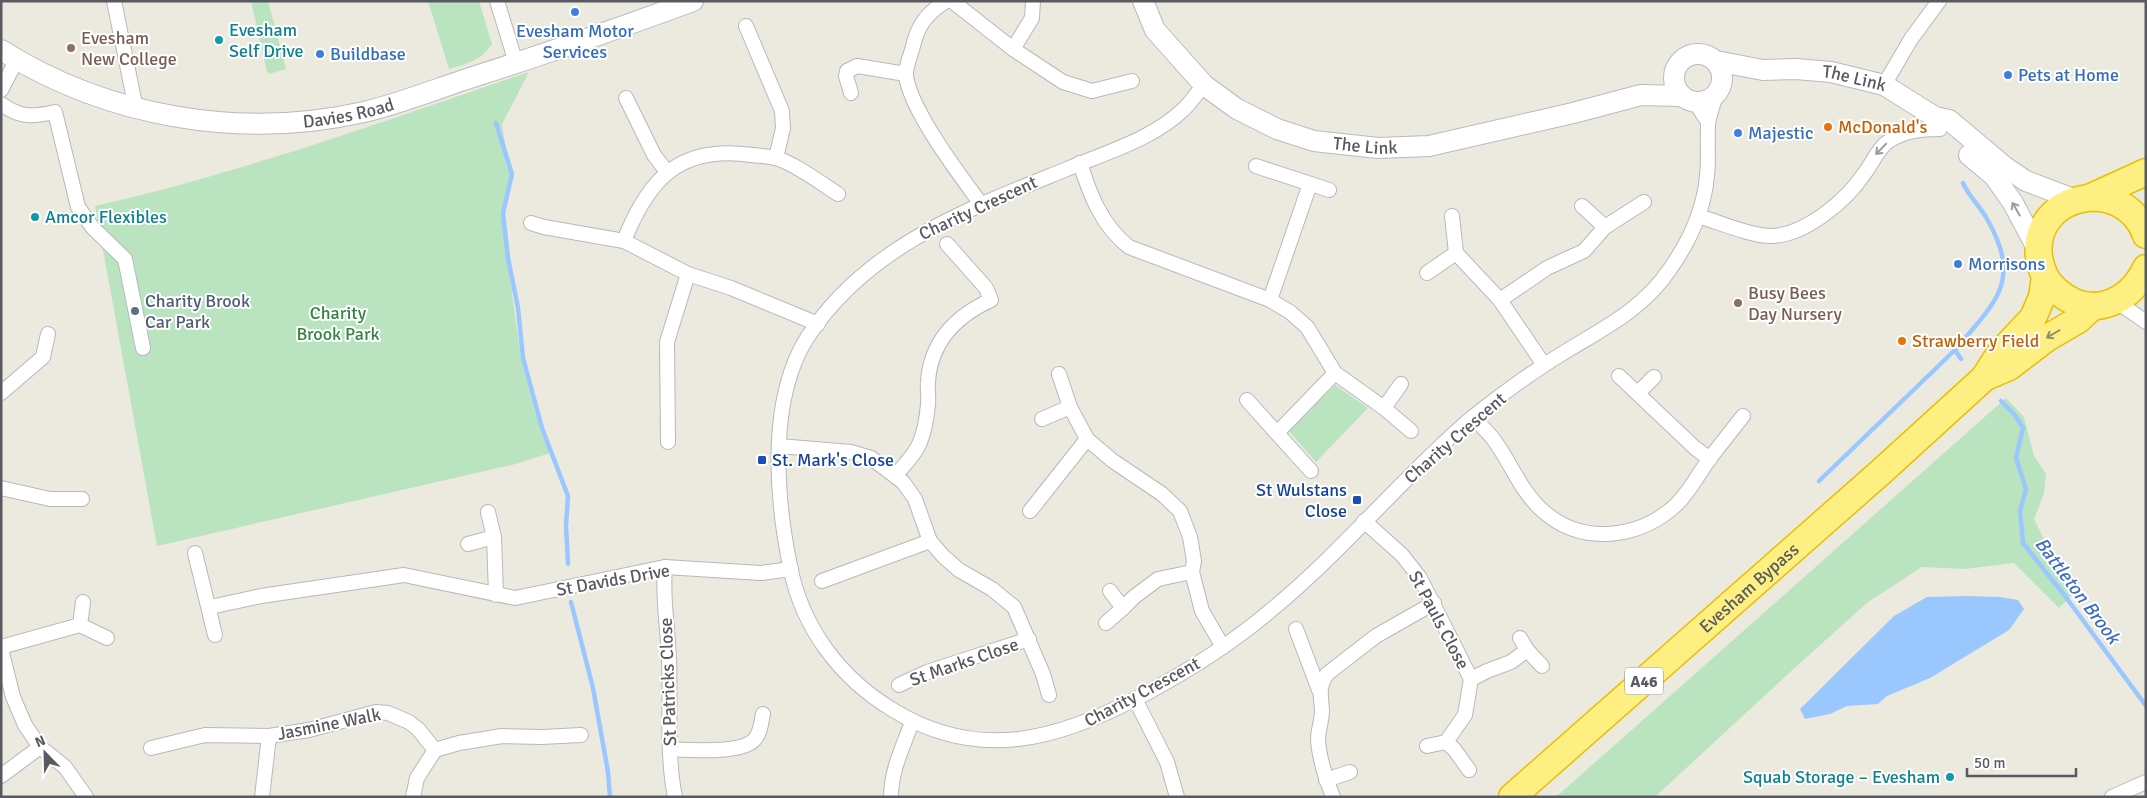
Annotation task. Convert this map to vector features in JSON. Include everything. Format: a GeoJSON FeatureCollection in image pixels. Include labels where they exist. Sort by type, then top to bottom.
{"type":"FeatureCollection","features":[{"type":"Feature","properties":{"kind":"highway"},"geometry":{"type":"LineString","coordinates":[[2084,198],[2146,172]]}},
{"type":"Feature","properties":{"kind":"highway"},"geometry":{"type":"LineString","coordinates":[[2084,198],[2108,199],[2122,205],[2135,215],[2146,235]]}},
{"type":"Feature","properties":{"kind":"highway","name":"Evesham Bypass"},"geometry":{"type":"LineString","coordinates":[[1512,797],[1882,471],[1984,378],[2000,352],[2033,318],[2042,297],[2040,238],[2052,216],[2064,205],[2084,198]]}},
{"type":"Feature","properties":{"kind":"highway"},"geometry":{"type":"LineString","coordinates":[[2042,265],[2051,286],[2062,296],[2077,304],[2104,304]]}},
{"type":"Feature","properties":{"kind":"highway","name":"Evesham Bypass"},"geometry":{"type":"LineString","coordinates":[[1984,378],[2009,367],[2047,338],[2104,304],[2129,293],[2140,281],[2146,268]]}},
{"type":"Feature","properties":{"kind":"street"},"geometry":{"type":"LineString","coordinates":[[114,1],[136,109]]}},
{"type":"Feature","properties":{"kind":"street"},"geometry":{"type":"LineString","coordinates":[[497,1],[516,63]]}},
{"type":"Feature","properties":{"kind":"street","name":"Davies Road"},"geometry":{"type":"LineString","coordinates":[[9,54],[91,95],[136,109],[195,121],[253,124],[317,120],[364,112],[516,63],[693,1]]}},
{"type":"Feature","properties":{"kind":"street"},"geometry":{"type":"LineString","coordinates":[[946,1],[923,19],[917,31],[906,74],[911,94],[934,136],[981,204]]}},
{"type":"Feature","properties":{"kind":"street"},"geometry":{"type":"LineString","coordinates":[[952,1],[1013,49],[1063,82],[1092,91],[1132,82]]}},
{"type":"Feature","properties":{"kind":"street"},"geometry":{"type":"LineString","coordinates":[[1013,49],[1032,18],[1033,1]]}},
{"type":"Feature","properties":{"kind":"street","name":"The Link"},"geometry":{"type":"LineString","coordinates":[[1143,1],[1155,30],[1204,85],[1237,109],[1277,129],[1314,141],[1378,148],[1428,146],[1573,113],[1641,95],[1674,74],[1682,60],[1693,54],[1706,55],[1716,61],[1763,70],[1796,69],[1831,72],[1884,85],[1938,123],[1994,176],[2013,203],[2042,265]]}},
{"type":"Feature","properties":{"kind":"street"},"geometry":{"type":"LineString","coordinates":[[1884,85],[1911,39],[1939,1]]}},
{"type":"Feature","properties":{"kind":"street"},"geometry":{"type":"LineString","coordinates":[[746,26],[782,111],[782,128],[776,158]]}},
{"type":"Feature","properties":{"kind":"street"},"geometry":{"type":"LineString","coordinates":[[1,90],[9,54]]}},
{"type":"Feature","properties":{"kind":"street"},"geometry":{"type":"LineString","coordinates":[[1716,61],[1723,75],[1719,89]]}},
{"type":"Feature","properties":{"kind":"street"},"geometry":{"type":"LineString","coordinates":[[851,93],[846,76],[847,71],[857,66],[906,74]]}},
{"type":"Feature","properties":{"kind":"street","name":"The Link"},"geometry":{"type":"LineString","coordinates":[[1641,95],[1704,102],[1719,89],[1763,70]]}},
{"type":"Feature","properties":{"kind":"street"},"geometry":{"type":"LineString","coordinates":[[1674,74],[1676,87],[1708,122]]}},
{"type":"Feature","properties":{"kind":"street","name":"Charity Crescent"},"geometry":{"type":"LineString","coordinates":[[1204,85],[1184,109],[1155,130],[1116,149],[981,204],[912,238],[871,269],[844,293],[805,341],[787,387],[779,446],[781,517],[796,591],[804,612],[837,664],[865,691],[912,722],[950,735],[991,741],[1035,737],[1066,730],[1109,713],[1167,682],[1223,647],[1270,611],[1318,568],[1432,453],[1473,417],[1544,365],[1624,317],[1641,303],[1674,264],[1698,216],[1707,183],[1708,122],[1719,89]]}},
{"type":"Feature","properties":{"kind":"street"},"geometry":{"type":"LineString","coordinates":[[626,98],[654,155],[667,172]]}},
{"type":"Feature","properties":{"kind":"street"},"geometry":{"type":"LineString","coordinates":[[1,104],[13,112],[33,117],[55,112],[78,207],[93,228],[125,259],[143,348]]}},
{"type":"Feature","properties":{"kind":"street","name":"The Link"},"geometry":{"type":"LineString","coordinates":[[1938,123],[1949,120],[2005,167],[2026,181],[2084,198]]}},
{"type":"Feature","properties":{"kind":"street"},"geometry":{"type":"LineString","coordinates":[[1698,216],[1755,233],[1772,236],[1812,224],[1845,197],[1885,144],[1895,137],[1938,123]]}},
{"type":"Feature","properties":{"kind":"street"},"geometry":{"type":"LineString","coordinates":[[624,241],[632,219],[646,195],[667,172],[687,161],[721,152],[776,158],[838,194]]}},
{"type":"Feature","properties":{"kind":"street"},"geometry":{"type":"LineString","coordinates":[[1080,163],[1088,189],[1099,212],[1118,239],[1129,248],[1270,300],[1290,312],[1306,327],[1335,373],[1384,408],[1412,431]]}},
{"type":"Feature","properties":{"kind":"street"},"geometry":{"type":"LineString","coordinates":[[1256,166],[1329,190]]}},
{"type":"Feature","properties":{"kind":"street"},"geometry":{"type":"LineString","coordinates":[[1270,300],[1310,184]]}},
{"type":"Feature","properties":{"kind":"street"},"geometry":{"type":"LineString","coordinates":[[1500,300],[1547,268],[1584,251],[1605,227],[1644,202]]}},
{"type":"Feature","properties":{"kind":"street"},"geometry":{"type":"LineString","coordinates":[[1582,206],[1605,227]]}},
{"type":"Feature","properties":{"kind":"street"},"geometry":{"type":"LineString","coordinates":[[1452,216],[1456,253],[1500,300],[1544,365]]}},
{"type":"Feature","properties":{"kind":"street"},"geometry":{"type":"LineString","coordinates":[[531,223],[624,241],[688,274],[732,288],[818,324]]}},
{"type":"Feature","properties":{"kind":"street"},"geometry":{"type":"LineString","coordinates":[[895,476],[920,444],[929,402],[927,383],[930,362],[943,334],[963,315],[991,300],[986,288],[947,244]]}},
{"type":"Feature","properties":{"kind":"street"},"geometry":{"type":"LineString","coordinates":[[1426,273],[1456,253]]}},
{"type":"Feature","properties":{"kind":"street"},"geometry":{"type":"LineString","coordinates":[[668,442],[667,342],[688,274]]}},
{"type":"Feature","properties":{"kind":"street"},"geometry":{"type":"LineString","coordinates":[[2104,304],[2146,322]]}},
{"type":"Feature","properties":{"kind":"street"},"geometry":{"type":"LineString","coordinates":[[1,393],[43,357],[48,334]]}},
{"type":"Feature","properties":{"kind":"street"},"geometry":{"type":"LineString","coordinates":[[1277,433],[1335,373]]}},
{"type":"Feature","properties":{"kind":"street"},"geometry":{"type":"LineString","coordinates":[[1059,374],[1070,407],[1087,439],[1113,461],[1162,494],[1180,511],[1190,537],[1194,561],[1192,572],[1202,611],[1223,647]]}},
{"type":"Feature","properties":{"kind":"street"},"geometry":{"type":"LineString","coordinates":[[1619,376],[1695,448],[1710,459]]}},
{"type":"Feature","properties":{"kind":"street"},"geometry":{"type":"LineString","coordinates":[[1638,393],[1654,377]]}},
{"type":"Feature","properties":{"kind":"street"},"geometry":{"type":"LineString","coordinates":[[1384,408],[1401,384]]}},
{"type":"Feature","properties":{"kind":"street"},"geometry":{"type":"LineString","coordinates":[[1247,400],[1311,471]]}},
{"type":"Feature","properties":{"kind":"street"},"geometry":{"type":"LineString","coordinates":[[1042,419],[1070,407]]}},
{"type":"Feature","properties":{"kind":"street"},"geometry":{"type":"LineString","coordinates":[[1473,417],[1494,440],[1528,496],[1543,512],[1566,527],[1593,534],[1612,535],[1629,532],[1654,521],[1676,504],[1743,416]]}},
{"type":"Feature","properties":{"kind":"street"},"geometry":{"type":"LineString","coordinates":[[1030,511],[1087,439]]}},
{"type":"Feature","properties":{"kind":"street","name":"St Marks Close"},"geometry":{"type":"LineString","coordinates":[[779,446],[851,452],[870,458],[903,482],[915,499],[930,541],[944,557],[959,570],[992,589],[1014,607],[1029,639],[1049,694]]}},
{"type":"Feature","properties":{"kind":"street"},"geometry":{"type":"LineString","coordinates":[[1,488],[50,499],[82,499]]}},
{"type":"Feature","properties":{"kind":"street"},"geometry":{"type":"LineString","coordinates":[[488,512],[494,538],[496,595]]}},
{"type":"Feature","properties":{"kind":"street","name":"St Pauls Close"},"geometry":{"type":"LineString","coordinates":[[1364,521],[1402,556],[1420,578],[1471,679],[1465,715],[1446,742]]}},
{"type":"Feature","properties":{"kind":"street"},"geometry":{"type":"LineString","coordinates":[[468,544],[494,538]]}},
{"type":"Feature","properties":{"kind":"street"},"geometry":{"type":"LineString","coordinates":[[822,581],[930,541]]}},
{"type":"Feature","properties":{"kind":"street"},"geometry":{"type":"LineString","coordinates":[[195,553],[210,607],[215,635]]}},
{"type":"Feature","properties":{"kind":"street","name":"St Davids Drive"},"geometry":{"type":"LineString","coordinates":[[210,607],[261,596],[404,575],[515,598],[665,567],[761,573],[791,569]]}},
{"type":"Feature","properties":{"kind":"street","name":"St Patricks Close"},"geometry":{"type":"LineString","coordinates":[[665,567],[663,587],[669,657],[670,749],[675,797]]}},
{"type":"Feature","properties":{"kind":"street"},"geometry":{"type":"LineString","coordinates":[[1106,624],[1134,597],[1158,579],[1192,572]]}},
{"type":"Feature","properties":{"kind":"street"},"geometry":{"type":"LineString","coordinates":[[1110,591],[1123,608]]}},
{"type":"Feature","properties":{"kind":"street"},"geometry":{"type":"LineString","coordinates":[[80,625],[84,602]]}},
{"type":"Feature","properties":{"kind":"street"},"geometry":{"type":"LineString","coordinates":[[1319,690],[1328,674],[1376,636],[1434,603]]}},
{"type":"Feature","properties":{"kind":"street"},"geometry":{"type":"LineString","coordinates":[[86,797],[65,767],[40,747],[26,725],[13,697],[1,648],[80,625],[107,638]]}},
{"type":"Feature","properties":{"kind":"street"},"geometry":{"type":"LineString","coordinates":[[1296,629],[1319,690],[1322,712],[1318,739],[1326,780],[1333,797]]}},
{"type":"Feature","properties":{"kind":"street","name":"St Marks Close"},"geometry":{"type":"LineString","coordinates":[[899,685],[927,672],[1029,639]]}},
{"type":"Feature","properties":{"kind":"street","name":"St Pauls Close"},"geometry":{"type":"LineString","coordinates":[[1471,679],[1487,670],[1511,662],[1524,644],[1542,666]]}},
{"type":"Feature","properties":{"kind":"street"},"geometry":{"type":"LineString","coordinates":[[1135,699],[1167,762],[1178,797]]}},
{"type":"Feature","properties":{"kind":"street","name":"Jasmine Walk"},"geometry":{"type":"LineString","coordinates":[[152,748],[205,735],[269,736],[309,730],[376,712],[388,712],[409,722],[418,729],[435,750]]}},
{"type":"Feature","properties":{"kind":"street"},"geometry":{"type":"LineString","coordinates":[[670,749],[705,750],[746,746],[754,740],[759,732],[763,714]]}},
{"type":"Feature","properties":{"kind":"street"},"geometry":{"type":"LineString","coordinates":[[891,797],[891,783],[898,758],[912,722]]}},
{"type":"Feature","properties":{"kind":"street"},"geometry":{"type":"LineString","coordinates":[[413,797],[417,778],[435,750],[465,741],[494,737],[581,735]]}},
{"type":"Feature","properties":{"kind":"street","name":"Jasmine Walk"},"geometry":{"type":"LineString","coordinates":[[262,797],[269,736]]}},
{"type":"Feature","properties":{"kind":"street"},"geometry":{"type":"LineString","coordinates":[[1427,746],[1446,742],[1454,749],[1469,770]]}},
{"type":"Feature","properties":{"kind":"street"},"geometry":{"type":"LineString","coordinates":[[1,776],[40,747]]}},
{"type":"Feature","properties":{"kind":"street"},"geometry":{"type":"LineString","coordinates":[[1326,780],[1350,772]]}},
{"type":"Feature","properties":{"kind":"street"},"geometry":{"type":"LineString","coordinates":[[2112,797],[2146,782]]}},
{"type":"Feature","properties":{"kind":"green space"},"geometry":{"type":"Polygon","coordinates":[[[251,1],[268,1],[286,69],[269,74],[267,72],[251,1]]]}},
{"type":"Feature","properties":{"kind":"green space"},"geometry":{"type":"Polygon","coordinates":[[[428,1],[479,1],[492,44],[484,54],[474,61],[449,69],[428,1]]]}},
{"type":"Feature","properties":{"kind":"green space","name":"Charity Brook Park"},"geometry":{"type":"Polygon","coordinates":[[[529,72],[502,124],[510,175],[501,212],[521,359],[540,429],[550,453],[516,464],[157,546],[95,206],[150,193],[259,162],[529,72]]]}},
{"type":"Feature","properties":{"kind":"green space"},"geometry":{"type":"Polygon","coordinates":[[[1335,385],[1368,408],[1316,462],[1289,431],[1335,385]]]}},
{"type":"Feature","properties":{"kind":"green space"},"geometry":{"type":"Polygon","coordinates":[[[2006,398],[2024,417],[2034,456],[2046,474],[2044,494],[2034,519],[2051,554],[2075,592],[2059,608],[2014,563],[1965,569],[1922,567],[1868,602],[1655,797],[1556,797],[2006,398]]]}},
{"type":"Feature","properties":{"kind":"water"},"geometry":{"type":"Polygon","coordinates":[[[1927,597],[2000,597],[2018,600],[2024,609],[2009,630],[1930,678],[1887,696],[1878,704],[1847,706],[1830,714],[1805,719],[1800,709],[1894,616],[1927,597]]]}},
{"type":"Feature","properties":{"kind":"waterway"},"geometry":{"type":"LineString","coordinates":[[496,123],[512,174],[503,213],[508,258],[518,308],[523,358],[542,428],[568,496],[566,526],[568,564]]}},
{"type":"Feature","properties":{"kind":"waterway","name":"Battleton Brook"},"geometry":{"type":"LineString","coordinates":[[1961,359],[1955,350],[1992,304],[2000,290],[2003,275],[2003,259],[1998,241],[1984,214],[1963,183]]}},
{"type":"Feature","properties":{"kind":"waterway"},"geometry":{"type":"LineString","coordinates":[[1819,481],[1955,350]]}},
{"type":"Feature","properties":{"kind":"waterway","name":"Battleton Brook"},"geometry":{"type":"LineString","coordinates":[[2001,401],[2015,415],[2023,428],[2016,458],[2026,489],[2020,511],[2023,543],[2065,596],[2146,706]]}},
{"type":"Feature","properties":{"kind":"waterway"},"geometry":{"type":"LineString","coordinates":[[571,602],[593,688],[608,772],[610,797]]}},
{"type":"Feature","properties":{"kind":"place","name":"Evesham Motor Services"},"geometry":{"type":"Point","coordinates":[575,12]}},
{"type":"Feature","properties":{"kind":"place","name":"Evesham Self Drive"},"geometry":{"type":"Point","coordinates":[219,40]}},
{"type":"Feature","properties":{"kind":"place","name":"Evesham New College"},"geometry":{"type":"Point","coordinates":[71,48]}},
{"type":"Feature","properties":{"kind":"place","name":"Buildbase"},"geometry":{"type":"Point","coordinates":[320,54]}},
{"type":"Feature","properties":{"kind":"place","name":"Pets at Home"},"geometry":{"type":"Point","coordinates":[2008,75]}},
{"type":"Feature","properties":{"kind":"place","name":"McDonald's"},"geometry":{"type":"Point","coordinates":[1828,127]}},
{"type":"Feature","properties":{"kind":"place","name":"Majestic"},"geometry":{"type":"Point","coordinates":[1738,133]}},
{"type":"Feature","properties":{"kind":"place","name":"Amcor Flexibles"},"geometry":{"type":"Point","coordinates":[35,217]}},
{"type":"Feature","properties":{"kind":"place","name":"Morrisons"},"geometry":{"type":"Point","coordinates":[1958,264]}},
{"type":"Feature","properties":{"kind":"place","name":"Busy Bees Day Nursery"},"geometry":{"type":"Point","coordinates":[1738,303]}},
{"type":"Feature","properties":{"kind":"place","name":"Charity Brook Car Park"},"geometry":{"type":"Point","coordinates":[135,311]}},
{"type":"Feature","properties":{"kind":"place","name":"Strawberry Field"},"geometry":{"type":"Point","coordinates":[1902,341]}},
{"type":"Feature","properties":{"kind":"place","name":"St. Mark's Close"},"geometry":{"type":"Point","coordinates":[762,460]}},
{"type":"Feature","properties":{"kind":"place","name":"St Wulstans Close"},"geometry":{"type":"Point","coordinates":[1357,500]}},
{"type":"Feature","properties":{"kind":"place","name":"Squab Storage – Evesham"},"geometry":{"type":"Point","coordinates":[1950,777]}}]}
